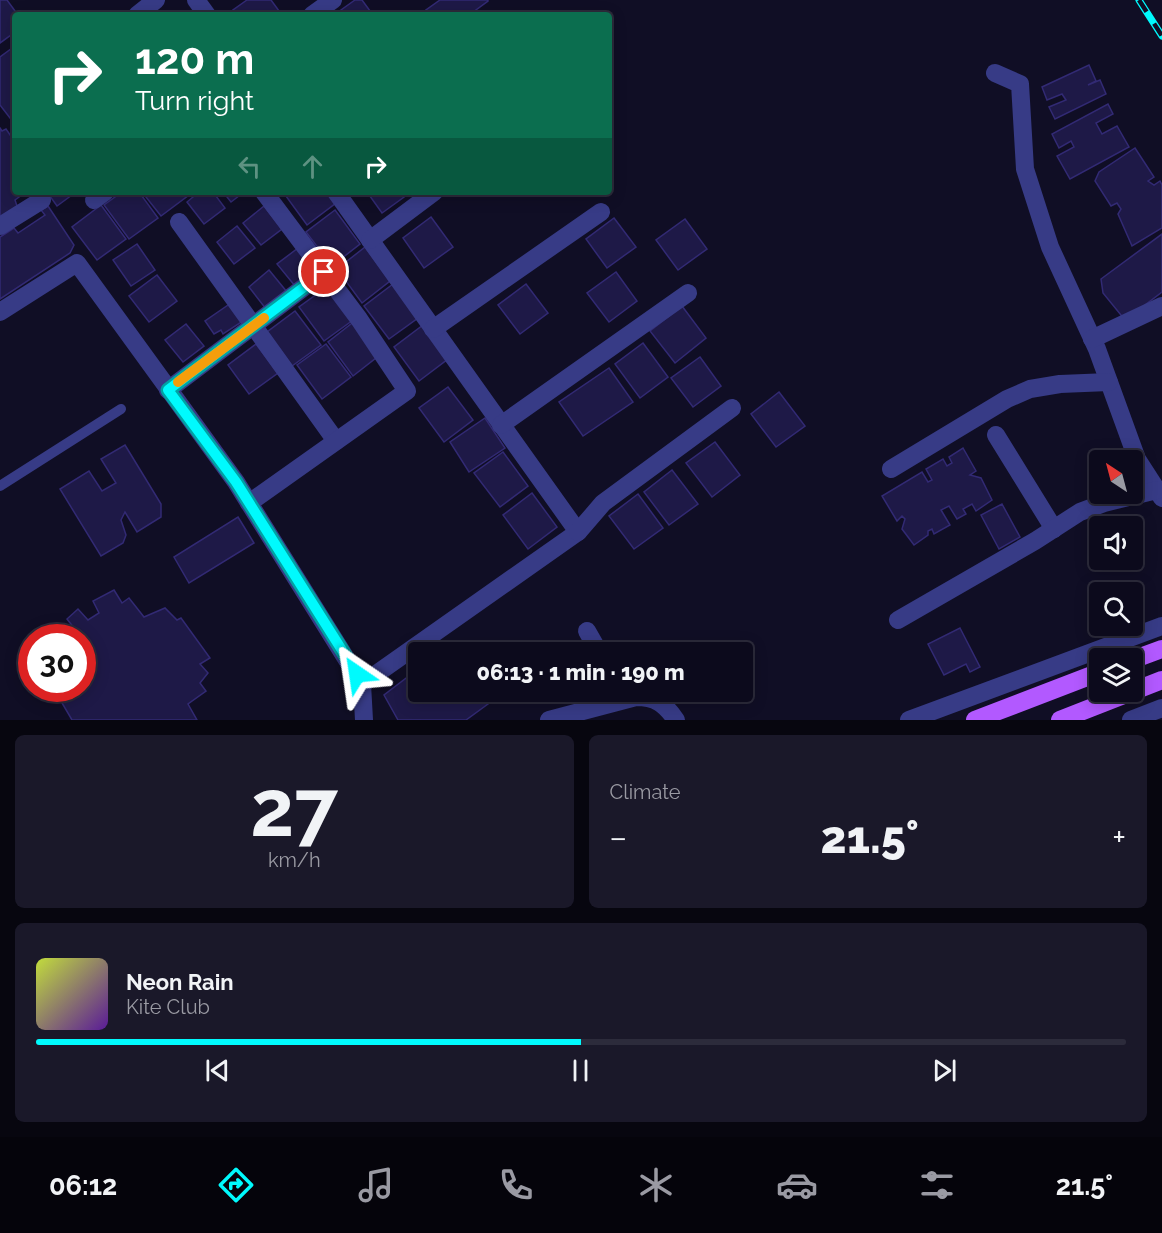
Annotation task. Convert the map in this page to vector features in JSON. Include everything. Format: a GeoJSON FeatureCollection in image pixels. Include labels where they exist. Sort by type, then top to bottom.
{"type":"FeatureCollection","features":[{"type":"Feature","properties":{"kind":"main road"},"geometry":{"type":"LineString","coordinates":[[1143,656],[1162,649]]}},
{"type":"Feature","properties":{"kind":"main road"},"geometry":{"type":"LineString","coordinates":[[975,720],[1089,676]]}},
{"type":"Feature","properties":{"kind":"main road"},"geometry":{"type":"LineString","coordinates":[[1060,720],[1162,680]]}},
{"type":"Feature","properties":{"kind":"street"},"geometry":{"type":"LineString","coordinates":[[141,12],[156,0]]}},
{"type":"Feature","properties":{"kind":"street"},"geometry":{"type":"LineString","coordinates":[[316,12],[333,0]]}},
{"type":"Feature","properties":{"kind":"street"},"geometry":{"type":"LineString","coordinates":[[898,620],[1080,512],[1096,506],[1160,494],[1137,459],[1092,339],[1050,247],[1025,169],[1020,84],[995,72]]}},
{"type":"Feature","properties":{"kind":"street"},"geometry":{"type":"LineString","coordinates":[[249,503],[407,391],[324,272],[266,195]]}},
{"type":"Feature","properties":{"kind":"street"},"geometry":{"type":"LineString","coordinates":[[338,195],[578,532]]}},
{"type":"Feature","properties":{"kind":"street"},"geometry":{"type":"LineString","coordinates":[[370,240],[430,195]]}},
{"type":"Feature","properties":{"kind":"street"},"geometry":{"type":"LineString","coordinates":[[0,226],[42,200]]}},
{"type":"Feature","properties":{"kind":"street"},"geometry":{"type":"LineString","coordinates":[[433,329],[601,212]]}},
{"type":"Feature","properties":{"kind":"street"},"geometry":{"type":"LineString","coordinates":[[179,222],[336,441]]}},
{"type":"Feature","properties":{"kind":"street"},"geometry":{"type":"LineString","coordinates":[[0,312],[77,263],[249,503],[362,684],[364,720]]}},
{"type":"Feature","properties":{"kind":"street"},"geometry":{"type":"LineString","coordinates":[[168,390],[324,272]]}},
{"type":"Feature","properties":{"kind":"street"},"geometry":{"type":"LineString","coordinates":[[501,425],[688,293]]}},
{"type":"Feature","properties":{"kind":"street"},"geometry":{"type":"LineString","coordinates":[[1092,339],[1162,306]]}},
{"type":"Feature","properties":{"kind":"street"},"geometry":{"type":"LineString","coordinates":[[891,469],[1007,399],[1030,389],[1060,384],[1109,382]]}},
{"type":"Feature","properties":{"kind":"street"},"geometry":{"type":"LineString","coordinates":[[362,684],[578,532],[603,503],[732,408]]}},
{"type":"Feature","properties":{"kind":"street"},"geometry":{"type":"LineString","coordinates":[[996,435],[1054,529]]}},
{"type":"Feature","properties":{"kind":"street"},"geometry":{"type":"LineString","coordinates":[[909,720],[1162,626]]}},
{"type":"Feature","properties":{"kind":"street"},"geometry":{"type":"LineString","coordinates":[[587,631],[593,642]]}},
{"type":"Feature","properties":{"kind":"street"},"geometry":{"type":"LineString","coordinates":[[549,720],[603,702]]}},
{"type":"Feature","properties":{"kind":"street"},"geometry":{"type":"LineString","coordinates":[[660,702],[676,720]]}},
{"type":"Feature","properties":{"kind":"street"},"geometry":{"type":"LineString","coordinates":[[1131,720],[1162,708]]}},
{"type":"Feature","properties":{"kind":"lane"},"geometry":{"type":"LineString","coordinates":[[0,486],[121,409]]}},
{"type":"Feature","properties":{"kind":"building"},"geometry":{"type":"Polygon","coordinates":[[[0,0],[7,0],[16,12],[12,12],[12,34],[0,43],[0,0]]]}},
{"type":"Feature","properties":{"kind":"building"},"geometry":{"type":"Polygon","coordinates":[[[247,0],[271,0],[280,12],[235,12],[233,10],[247,0]]]}},
{"type":"Feature","properties":{"kind":"building"},"geometry":{"type":"Polygon","coordinates":[[[355,0],[362,0],[371,12],[338,12],[355,0]]]}},
{"type":"Feature","properties":{"kind":"building"},"geometry":{"type":"Polygon","coordinates":[[[440,0],[488,0],[473,12],[428,12],[426,10],[440,0]]]}},
{"type":"Feature","properties":{"kind":"building"},"geometry":{"type":"Polygon","coordinates":[[[12,48],[12,117],[10,118],[0,105],[0,57],[12,48]]]}},
{"type":"Feature","properties":{"kind":"building"},"geometry":{"type":"Polygon","coordinates":[[[1089,65],[1096,81],[1088,85],[1100,80],[1106,94],[1055,119],[1049,107],[1066,100],[1062,94],[1047,100],[1042,87],[1089,65]]]}},
{"type":"Feature","properties":{"kind":"building"},"geometry":{"type":"Polygon","coordinates":[[[1108,104],[1113,114],[1096,123],[1102,134],[1117,126],[1129,147],[1070,179],[1057,156],[1074,147],[1071,141],[1059,148],[1052,134],[1108,104]]]}},
{"type":"Feature","properties":{"kind":"building"},"geometry":{"type":"Polygon","coordinates":[[[0,128],[2,131],[6,129],[12,138],[12,195],[22,195],[15,200],[17,206],[0,218],[0,128]]]}},
{"type":"Feature","properties":{"kind":"building"},"geometry":{"type":"Polygon","coordinates":[[[1135,148],[1154,177],[1148,181],[1154,185],[1160,181],[1162,185],[1162,228],[1132,246],[1118,214],[1121,209],[1117,203],[1111,206],[1095,181],[1099,172],[1135,148]]]}},
{"type":"Feature","properties":{"kind":"building"},"geometry":{"type":"Polygon","coordinates":[[[49,195],[72,195],[57,206],[49,195]]]}},
{"type":"Feature","properties":{"kind":"building"},"geometry":{"type":"Polygon","coordinates":[[[118,195],[141,195],[158,218],[129,239],[104,205],[118,195]]]}},
{"type":"Feature","properties":{"kind":"building"},"geometry":{"type":"Polygon","coordinates":[[[144,195],[189,195],[161,216],[144,195]]]}},
{"type":"Feature","properties":{"kind":"building"},"geometry":{"type":"Polygon","coordinates":[[[195,195],[215,195],[225,208],[204,224],[187,202],[195,195]]]}},
{"type":"Feature","properties":{"kind":"building"},"geometry":{"type":"Polygon","coordinates":[[[225,195],[240,195],[231,202],[225,195]]]}},
{"type":"Feature","properties":{"kind":"building"},"geometry":{"type":"Polygon","coordinates":[[[285,195],[330,195],[336,203],[307,225],[285,195]]]}},
{"type":"Feature","properties":{"kind":"building"},"geometry":{"type":"Polygon","coordinates":[[[369,195],[407,195],[382,213],[369,195]]]}},
{"type":"Feature","properties":{"kind":"building"},"geometry":{"type":"Polygon","coordinates":[[[101,205],[126,239],[97,260],[72,227],[101,205]]]}},
{"type":"Feature","properties":{"kind":"building"},"geometry":{"type":"Polygon","coordinates":[[[48,206],[74,245],[70,253],[0,299],[0,237],[14,228],[18,233],[45,215],[41,210],[48,206]]]}},
{"type":"Feature","properties":{"kind":"building"},"geometry":{"type":"Polygon","coordinates":[[[264,206],[282,229],[261,245],[243,223],[264,206]]]}},
{"type":"Feature","properties":{"kind":"building"},"geometry":{"type":"Polygon","coordinates":[[[335,210],[360,244],[332,266],[306,232],[335,210]]]}},
{"type":"Feature","properties":{"kind":"building"},"geometry":{"type":"Polygon","coordinates":[[[431,217],[453,247],[424,268],[403,238],[431,217]]]}},
{"type":"Feature","properties":{"kind":"building"},"geometry":{"type":"Polygon","coordinates":[[[614,218],[636,247],[607,268],[586,239],[614,218]]]}},
{"type":"Feature","properties":{"kind":"building"},"geometry":{"type":"Polygon","coordinates":[[[685,219],[707,249],[678,270],[656,240],[685,219]]]}},
{"type":"Feature","properties":{"kind":"building"},"geometry":{"type":"Polygon","coordinates":[[[237,226],[255,248],[234,264],[217,242],[237,226]]]}},
{"type":"Feature","properties":{"kind":"building"},"geometry":{"type":"Polygon","coordinates":[[[1162,234],[1162,292],[1125,320],[1103,293],[1101,279],[1162,234]]]}},
{"type":"Feature","properties":{"kind":"building"},"geometry":{"type":"Polygon","coordinates":[[[137,244],[155,270],[131,286],[113,260],[137,244]]]}},
{"type":"Feature","properties":{"kind":"building"},"geometry":{"type":"Polygon","coordinates":[[[365,247],[390,281],[362,303],[337,269],[365,247]]]}},
{"type":"Feature","properties":{"kind":"building"},"geometry":{"type":"Polygon","coordinates":[[[298,248],[315,270],[295,286],[277,264],[298,248]]]}},
{"type":"Feature","properties":{"kind":"building"},"geometry":{"type":"Polygon","coordinates":[[[269,270],[287,292],[266,309],[249,287],[269,270]]]}},
{"type":"Feature","properties":{"kind":"building"},"geometry":{"type":"Polygon","coordinates":[[[616,272],[637,301],[609,322],[587,293],[616,272]]]}},
{"type":"Feature","properties":{"kind":"building"},"geometry":{"type":"Polygon","coordinates":[[[157,275],[177,301],[149,322],[129,296],[157,275]]]}},
{"type":"Feature","properties":{"kind":"building"},"geometry":{"type":"Polygon","coordinates":[[[393,284],[418,318],[389,339],[364,306],[393,284]]]}},
{"type":"Feature","properties":{"kind":"building"},"geometry":{"type":"Polygon","coordinates":[[[526,284],[548,313],[520,334],[498,305],[526,284]]]}},
{"type":"Feature","properties":{"kind":"building"},"geometry":{"type":"Polygon","coordinates":[[[328,286],[353,320],[324,341],[299,307],[328,286]]]}},
{"type":"Feature","properties":{"kind":"building"},"geometry":{"type":"Polygon","coordinates":[[[231,303],[243,321],[223,334],[221,330],[214,334],[205,321],[231,303]]]}},
{"type":"Feature","properties":{"kind":"building"},"geometry":{"type":"Polygon","coordinates":[[[682,306],[706,338],[675,363],[650,331],[682,306]]]}},
{"type":"Feature","properties":{"kind":"building"},"geometry":{"type":"Polygon","coordinates":[[[295,311],[321,345],[292,366],[267,332],[295,311]]]}},
{"type":"Feature","properties":{"kind":"building"},"geometry":{"type":"Polygon","coordinates":[[[356,320],[381,354],[353,376],[328,342],[356,320]]]}},
{"type":"Feature","properties":{"kind":"building"},"geometry":{"type":"Polygon","coordinates":[[[186,324],[204,346],[183,362],[165,340],[186,324]]]}},
{"type":"Feature","properties":{"kind":"building"},"geometry":{"type":"Polygon","coordinates":[[[423,325],[448,359],[419,381],[394,347],[423,325]]]}},
{"type":"Feature","properties":{"kind":"building"},"geometry":{"type":"Polygon","coordinates":[[[643,343],[668,377],[640,398],[615,364],[643,343]]]}},
{"type":"Feature","properties":{"kind":"building"},"geometry":{"type":"Polygon","coordinates":[[[256,344],[278,373],[249,394],[228,365],[256,344]]]}},
{"type":"Feature","properties":{"kind":"building"},"geometry":{"type":"Polygon","coordinates":[[[326,344],[351,377],[322,399],[297,365],[326,344]]]}},
{"type":"Feature","properties":{"kind":"building"},"geometry":{"type":"Polygon","coordinates":[[[700,357],[721,386],[693,407],[671,378],[700,357]]]}},
{"type":"Feature","properties":{"kind":"building"},"geometry":{"type":"Polygon","coordinates":[[[609,368],[633,402],[583,436],[559,402],[609,368]]]}},
{"type":"Feature","properties":{"kind":"building"},"geometry":{"type":"Polygon","coordinates":[[[448,387],[473,420],[444,442],[419,408],[448,387]]]}},
{"type":"Feature","properties":{"kind":"building"},"geometry":{"type":"Polygon","coordinates":[[[779,392],[805,426],[776,447],[751,414],[779,392]]]}},
{"type":"Feature","properties":{"kind":"building"},"geometry":{"type":"Polygon","coordinates":[[[485,418],[505,448],[469,472],[450,442],[485,418]]]}},
{"type":"Feature","properties":{"kind":"building"},"geometry":{"type":"Polygon","coordinates":[[[715,442],[740,475],[712,497],[686,463],[715,442]]]}},
{"type":"Feature","properties":{"kind":"building"},"geometry":{"type":"Polygon","coordinates":[[[125,445],[161,504],[161,517],[137,532],[125,512],[121,520],[126,535],[123,543],[101,556],[60,489],[89,471],[102,491],[116,483],[101,459],[125,445]]]}},
{"type":"Feature","properties":{"kind":"building"},"geometry":{"type":"Polygon","coordinates":[[[963,448],[976,471],[970,475],[981,478],[992,500],[976,511],[972,504],[963,509],[966,514],[957,519],[949,506],[941,510],[950,525],[934,534],[932,529],[928,531],[928,535],[914,545],[902,529],[905,519],[902,516],[897,521],[882,496],[922,472],[928,482],[932,480],[926,469],[943,459],[947,466],[952,463],[949,457],[963,448]]]}},
{"type":"Feature","properties":{"kind":"building"},"geometry":{"type":"Polygon","coordinates":[[[503,452],[528,486],[500,507],[474,473],[503,452]]]}},
{"type":"Feature","properties":{"kind":"building"},"geometry":{"type":"Polygon","coordinates":[[[672,470],[698,504],[669,525],[644,492],[672,470]]]}},
{"type":"Feature","properties":{"kind":"building"},"geometry":{"type":"Polygon","coordinates":[[[532,493],[557,527],[528,549],[503,515],[532,493]]]}},
{"type":"Feature","properties":{"kind":"building"},"geometry":{"type":"Polygon","coordinates":[[[638,494],[663,528],[634,549],[609,516],[638,494]]]}},
{"type":"Feature","properties":{"kind":"building"},"geometry":{"type":"Polygon","coordinates":[[[1002,504],[1020,537],[999,549],[981,515],[1002,504]]]}},
{"type":"Feature","properties":{"kind":"building"},"geometry":{"type":"Polygon","coordinates":[[[238,517],[254,543],[189,583],[174,557],[238,517]]]}},
{"type":"Feature","properties":{"kind":"building"},"geometry":{"type":"Polygon","coordinates":[[[114,590],[122,603],[129,598],[144,617],[165,608],[177,620],[181,618],[210,658],[200,664],[208,673],[200,683],[206,691],[188,704],[197,720],[72,720],[61,702],[96,702],[96,624],[71,624],[67,619],[78,609],[88,620],[99,613],[93,601],[114,590]]]}},
{"type":"Feature","properties":{"kind":"building"},"geometry":{"type":"Polygon","coordinates":[[[960,628],[980,667],[970,672],[966,664],[944,675],[928,644],[960,628]]]}},
{"type":"Feature","properties":{"kind":"building"},"geometry":{"type":"Polygon","coordinates":[[[408,677],[408,702],[491,702],[466,720],[398,720],[384,695],[408,677]]]}},
{"type":"Feature","properties":{"kind":"railway"},"geometry":{"type":"LineString","coordinates":[[1139,0],[1162,36]]}},
{"type":"Feature","properties":{"kind":"slow traffic"},"geometry":{"type":"LineString","coordinates":[[178,382],[264,318]]}},
{"type":"Feature","properties":{"kind":"route"},"geometry":{"type":"LineString","coordinates":[[324,272],[168,390],[236,482],[357,674]]}}]}
